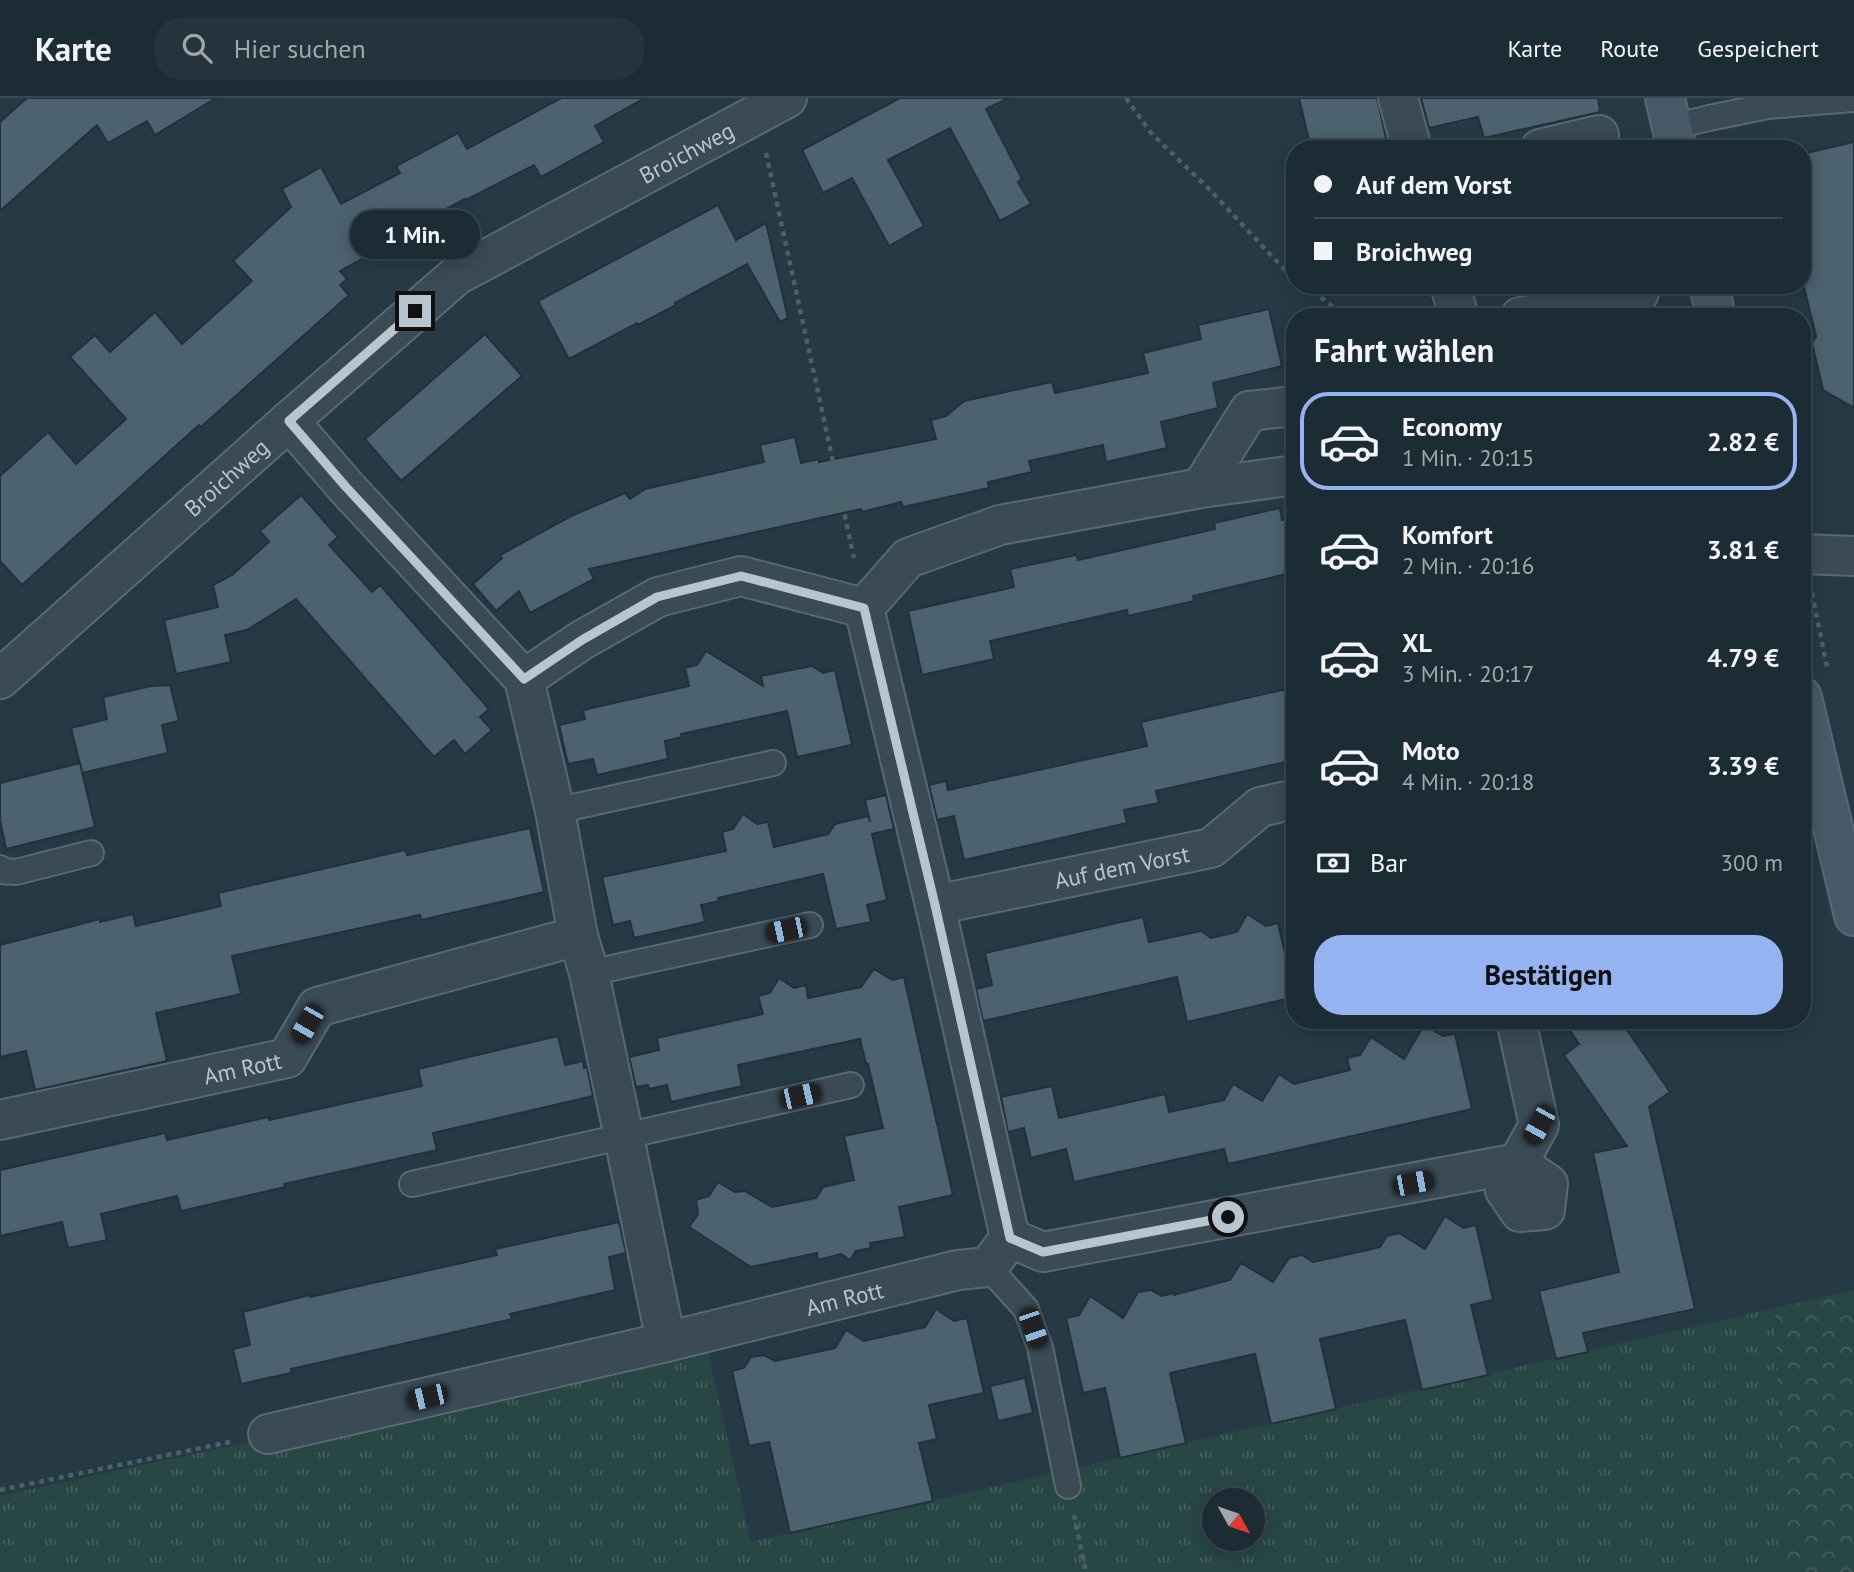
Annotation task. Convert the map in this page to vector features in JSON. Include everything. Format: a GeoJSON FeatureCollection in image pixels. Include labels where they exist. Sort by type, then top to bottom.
{"type":"FeatureCollection","features":[{"type":"Feature","properties":{"kind":"main road"},"geometry":{"type":"LineString","coordinates":[[1816,685],[1854,916]]}},
{"type":"Feature","properties":{"kind":"street"},"geometry":{"type":"LineString","coordinates":[[1398,98],[1410,140]]}},
{"type":"Feature","properties":{"kind":"street","name":"Broichweg"},"geometry":{"type":"LineString","coordinates":[[0,679],[457,275],[772,106]]}},
{"type":"Feature","properties":{"kind":"street"},"geometry":{"type":"LineString","coordinates":[[1578,140],[1599,135]]}},
{"type":"Feature","properties":{"kind":"street"},"geometry":{"type":"LineString","coordinates":[[1565,308],[1634,294]]}},
{"type":"Feature","properties":{"kind":"street"},"geometry":{"type":"LineString","coordinates":[[1201,488],[1249,411],[1286,407]]}},
{"type":"Feature","properties":{"kind":"street"},"geometry":{"type":"LineString","coordinates":[[289,421],[346,487],[524,679],[555,811],[666,1342]]}},
{"type":"Feature","properties":{"kind":"street"},"geometry":{"type":"LineString","coordinates":[[864,608],[908,558],[1000,526],[1201,488],[1286,475]]}},
{"type":"Feature","properties":{"kind":"street"},"geometry":{"type":"LineString","coordinates":[[1811,554],[1854,556]]}},
{"type":"Feature","properties":{"kind":"street"},"geometry":{"type":"LineString","coordinates":[[524,679],[582,640],[657,597],[741,576],[864,608]]}},
{"type":"Feature","properties":{"kind":"street"},"geometry":{"type":"LineString","coordinates":[[864,608],[935,905],[999,1252],[1043,1252],[1518,1163],[1539,1125],[1518,1029]]}},
{"type":"Feature","properties":{"kind":"street","name":"Auf dem Vorst"},"geometry":{"type":"LineString","coordinates":[[935,905],[1211,848],[1260,807],[1286,801]]}},
{"type":"Feature","properties":{"kind":"street","name":"Am Rott"},"geometry":{"type":"LineString","coordinates":[[0,1119],[287,1058],[317,1007],[579,936]]}},
{"type":"Feature","properties":{"kind":"street","name":"Am Rott"},"geometry":{"type":"LineString","coordinates":[[268,1434],[666,1342],[958,1270],[999,1252]]}},
{"type":"Feature","properties":{"kind":"lane"},"geometry":{"type":"LineString","coordinates":[[1671,125],[1768,106],[1854,99]]}},
{"type":"Feature","properties":{"kind":"lane"},"geometry":{"type":"LineString","coordinates":[[555,811],[773,763]]}},
{"type":"Feature","properties":{"kind":"lane"},"geometry":{"type":"LineString","coordinates":[[0,868],[1,871],[16,872],[91,852]]}},
{"type":"Feature","properties":{"kind":"lane"},"geometry":{"type":"LineString","coordinates":[[589,973],[810,925]]}},
{"type":"Feature","properties":{"kind":"lane"},"geometry":{"type":"LineString","coordinates":[[412,1184],[851,1085]]}},
{"type":"Feature","properties":{"kind":"lane"},"geometry":{"type":"LineString","coordinates":[[999,1252],[1026,1309],[1040,1347],[1068,1486]]}},
{"type":"Feature","properties":{"kind":"path"},"geometry":{"type":"LineString","coordinates":[[1126,98],[1151,133],[1286,270]]}},
{"type":"Feature","properties":{"kind":"path"},"geometry":{"type":"LineString","coordinates":[[772,106],[864,608]]}},
{"type":"Feature","properties":{"kind":"path"},"geometry":{"type":"LineString","coordinates":[[1317,294],[1334,308]]}},
{"type":"Feature","properties":{"kind":"path"},"geometry":{"type":"LineString","coordinates":[[1811,630],[1816,685]]}},
{"type":"Feature","properties":{"kind":"path"},"geometry":{"type":"LineString","coordinates":[[0,1490],[268,1434]]}},
{"type":"Feature","properties":{"kind":"path"},"geometry":{"type":"LineString","coordinates":[[1068,1486],[1086,1572]]}},
{"type":"Feature","properties":{"kind":"green space"},"geometry":{"type":"Polygon","coordinates":[[[1854,1290],[1854,1572],[1784,1572],[1775,1308],[1854,1290]]]}},
{"type":"Feature","properties":{"kind":"green space"},"geometry":{"type":"Polygon","coordinates":[[[1775,1308],[1784,1572],[0,1572],[0,1496],[706,1343],[751,1542],[1775,1308]]]}},
{"type":"Feature","properties":{"kind":"building"},"geometry":{"type":"Polygon","coordinates":[[[27,98],[216,98],[155,135],[147,121],[108,143],[97,125],[0,211],[0,122],[27,98]]]}},
{"type":"Feature","properties":{"kind":"building"},"geometry":{"type":"Polygon","coordinates":[[[561,98],[645,98],[595,126],[604,142],[541,177],[534,165],[384,242],[386,246],[340,271],[347,279],[340,285],[349,295],[201,427],[199,425],[22,585],[0,561],[0,476],[48,432],[76,464],[126,419],[70,357],[95,335],[110,352],[155,312],[182,344],[252,281],[233,261],[291,207],[282,189],[321,167],[341,204],[400,173],[396,166],[458,133],[467,149],[561,98]]]}},
{"type":"Feature","properties":{"kind":"building"},"geometry":{"type":"Polygon","coordinates":[[[900,98],[1009,98],[986,109],[1022,179],[1018,182],[1031,204],[1000,221],[950,128],[888,160],[924,226],[889,246],[852,178],[823,193],[802,150],[900,98]]]}},
{"type":"Feature","properties":{"kind":"building"},"geometry":{"type":"Polygon","coordinates":[[[1299,98],[1377,98],[1386,138],[1309,140],[1299,98]]]}},
{"type":"Feature","properties":{"kind":"building"},"geometry":{"type":"Polygon","coordinates":[[[1421,98],[1598,98],[1600,112],[1484,138],[1478,117],[1429,128],[1421,98]]]}},
{"type":"Feature","properties":{"kind":"building"},"geometry":{"type":"Polygon","coordinates":[[[1854,142],[1854,408],[1823,390],[1812,343],[1816,336],[1806,294],[1811,294],[1811,152],[1854,142]]]}},
{"type":"Feature","properties":{"kind":"building"},"geometry":{"type":"Polygon","coordinates":[[[718,205],[736,240],[766,223],[788,318],[780,322],[747,264],[675,303],[676,305],[569,359],[538,301],[718,205]]]}},
{"type":"Feature","properties":{"kind":"building"},"geometry":{"type":"Polygon","coordinates":[[[1269,309],[1282,366],[1213,383],[1218,408],[1161,422],[1167,448],[1106,462],[1103,445],[1029,461],[1032,472],[988,482],[989,488],[903,507],[901,502],[862,512],[861,509],[589,569],[594,579],[530,613],[519,591],[496,611],[473,584],[502,558],[500,555],[571,516],[625,493],[630,499],[645,489],[764,462],[760,445],[795,437],[801,463],[819,459],[819,462],[936,439],[931,420],[946,416],[964,401],[1052,382],[1055,393],[1148,373],[1143,353],[1201,339],[1198,325],[1269,309]]]}},
{"type":"Feature","properties":{"kind":"building"},"geometry":{"type":"Polygon","coordinates":[[[485,334],[522,376],[401,481],[365,439],[485,334]]]}},
{"type":"Feature","properties":{"kind":"building"},"geometry":{"type":"Polygon","coordinates":[[[301,495],[338,537],[329,545],[372,592],[380,585],[489,709],[480,717],[492,730],[465,754],[454,740],[434,757],[296,599],[247,630],[225,635],[231,662],[176,674],[164,620],[218,607],[213,585],[232,575],[269,542],[260,531],[301,495]]]}},
{"type":"Feature","properties":{"kind":"building"},"geometry":{"type":"Polygon","coordinates":[[[1280,508],[1282,520],[1286,519],[1286,574],[1193,596],[1194,601],[1128,616],[1127,610],[990,641],[994,659],[922,675],[908,611],[1014,587],[1010,569],[1076,555],[1078,560],[1215,529],[1214,523],[1280,508]]]}},
{"type":"Feature","properties":{"kind":"building"},"geometry":{"type":"Polygon","coordinates":[[[706,651],[763,686],[761,676],[812,666],[823,673],[835,670],[852,745],[797,757],[787,711],[681,734],[682,737],[665,741],[668,759],[597,775],[593,759],[568,764],[559,725],[585,719],[583,710],[689,686],[685,668],[697,665],[706,651]]]}},
{"type":"Feature","properties":{"kind":"building"},"geometry":{"type":"Polygon","coordinates":[[[170,685],[179,721],[162,725],[168,753],[82,773],[71,728],[107,719],[103,697],[151,686],[170,685]]]}},
{"type":"Feature","properties":{"kind":"building"},"geometry":{"type":"Polygon","coordinates":[[[1286,689],[1286,762],[1156,791],[1159,803],[1124,810],[1127,823],[964,860],[954,816],[937,820],[929,785],[946,781],[948,790],[1147,746],[1141,722],[1286,689]]]}},
{"type":"Feature","properties":{"kind":"building"},"geometry":{"type":"Polygon","coordinates":[[[80,763],[95,827],[6,849],[0,820],[0,783],[80,763]]]}},
{"type":"Feature","properties":{"kind":"building"},"geometry":{"type":"Polygon","coordinates":[[[886,795],[894,829],[872,834],[887,900],[867,905],[871,922],[836,929],[823,874],[718,898],[719,901],[701,905],[705,922],[634,938],[630,921],[613,925],[602,877],[726,851],[722,832],[733,829],[743,814],[757,824],[768,822],[774,847],[828,834],[835,824],[868,816],[870,822],[865,800],[886,795]]]}},
{"type":"Feature","properties":{"kind":"building"},"geometry":{"type":"Polygon","coordinates":[[[530,828],[544,892],[421,920],[420,915],[232,956],[241,994],[156,1013],[167,1061],[35,1090],[26,1051],[0,1057],[0,945],[100,919],[100,922],[133,914],[136,926],[221,906],[218,893],[405,850],[407,855],[530,828]]]}},
{"type":"Feature","properties":{"kind":"building"},"geometry":{"type":"Polygon","coordinates":[[[1247,914],[1266,926],[1278,923],[1286,958],[1286,999],[1187,1022],[1177,977],[983,1021],[976,989],[992,985],[985,953],[1143,917],[1149,942],[1201,931],[1211,938],[1237,932],[1247,914]]]}},
{"type":"Feature","properties":{"kind":"building"},"geometry":{"type":"Polygon","coordinates":[[[874,969],[892,980],[904,977],[953,1195],[899,1207],[905,1237],[870,1243],[871,1248],[856,1251],[850,1260],[841,1254],[818,1260],[817,1253],[751,1267],[689,1227],[698,1214],[696,1200],[709,1196],[718,1182],[735,1192],[745,1191],[772,1207],[816,1198],[823,1187],[854,1180],[844,1136],[883,1128],[860,1039],[738,1065],[742,1086],[671,1102],[667,1085],[649,1089],[648,1085],[636,1087],[629,1057],[659,1050],[657,1038],[763,1014],[758,996],[770,993],[779,978],[794,988],[806,985],[808,998],[861,987],[874,969]]]}},
{"type":"Feature","properties":{"kind":"building"},"geometry":{"type":"Polygon","coordinates":[[[1422,1029],[1431,1029],[1443,1036],[1455,1034],[1472,1109],[1228,1164],[1224,1149],[1074,1182],[1066,1149],[1031,1158],[1024,1128],[1008,1132],[1001,1097],[1052,1086],[1059,1118],[1165,1094],[1169,1112],[1224,1100],[1233,1084],[1262,1101],[1279,1074],[1294,1084],[1350,1070],[1347,1058],[1360,1055],[1371,1037],[1404,1059],[1422,1029]]]}},
{"type":"Feature","properties":{"kind":"building"},"geometry":{"type":"Polygon","coordinates":[[[1569,1029],[1626,1029],[1670,1092],[1649,1107],[1695,1309],[1583,1333],[1588,1352],[1556,1359],[1539,1291],[1619,1272],[1593,1153],[1627,1146],[1564,1055],[1579,1044],[1569,1029]]]}},
{"type":"Feature","properties":{"kind":"building"},"geometry":{"type":"Polygon","coordinates":[[[558,1036],[565,1065],[583,1061],[584,1068],[587,1067],[593,1096],[433,1133],[437,1150],[284,1184],[285,1187],[181,1211],[177,1196],[101,1214],[107,1240],[68,1248],[62,1222],[0,1236],[0,1170],[165,1133],[167,1140],[422,1086],[418,1069],[558,1036]]]}},
{"type":"Feature","properties":{"kind":"building"},"geometry":{"type":"Polygon","coordinates":[[[1445,1216],[1463,1228],[1476,1225],[1493,1300],[1471,1305],[1488,1375],[1422,1390],[1405,1320],[1342,1334],[1320,1339],[1336,1409],[1271,1424],[1255,1354],[1170,1373],[1186,1443],[1120,1458],[1105,1388],[1083,1393],[1066,1318],[1079,1315],[1090,1296],[1123,1318],[1138,1292],[1151,1290],[1162,1296],[1174,1295],[1230,1280],[1241,1263],[1273,1282],[1289,1258],[1302,1255],[1313,1262],[1368,1250],[1380,1247],[1387,1236],[1399,1233],[1425,1249],[1445,1216]]]}},
{"type":"Feature","properties":{"kind":"building"},"geometry":{"type":"Polygon","coordinates":[[[619,1222],[626,1253],[609,1257],[615,1290],[510,1314],[512,1319],[291,1369],[291,1373],[241,1384],[233,1349],[250,1345],[243,1312],[309,1295],[310,1297],[497,1255],[495,1249],[619,1222]]]}},
{"type":"Feature","properties":{"kind":"building"},"geometry":{"type":"Polygon","coordinates":[[[936,1309],[954,1321],[967,1318],[984,1393],[929,1405],[937,1439],[919,1443],[933,1501],[790,1533],[769,1442],[749,1446],[732,1371],[744,1368],[751,1357],[764,1355],[775,1361],[835,1348],[846,1330],[864,1341],[925,1327],[936,1309]]]}},
{"type":"Feature","properties":{"kind":"building"},"geometry":{"type":"Polygon","coordinates":[[[1025,1378],[1033,1413],[998,1421],[990,1386],[1025,1378]]]}},
{"type":"Feature","properties":{"kind":"route"},"geometry":{"type":"LineString","coordinates":[[415,311],[289,421],[346,487],[524,679],[582,640],[657,597],[741,576],[864,608],[935,905],[1010,1238],[1043,1252],[1228,1217]]}}]}
